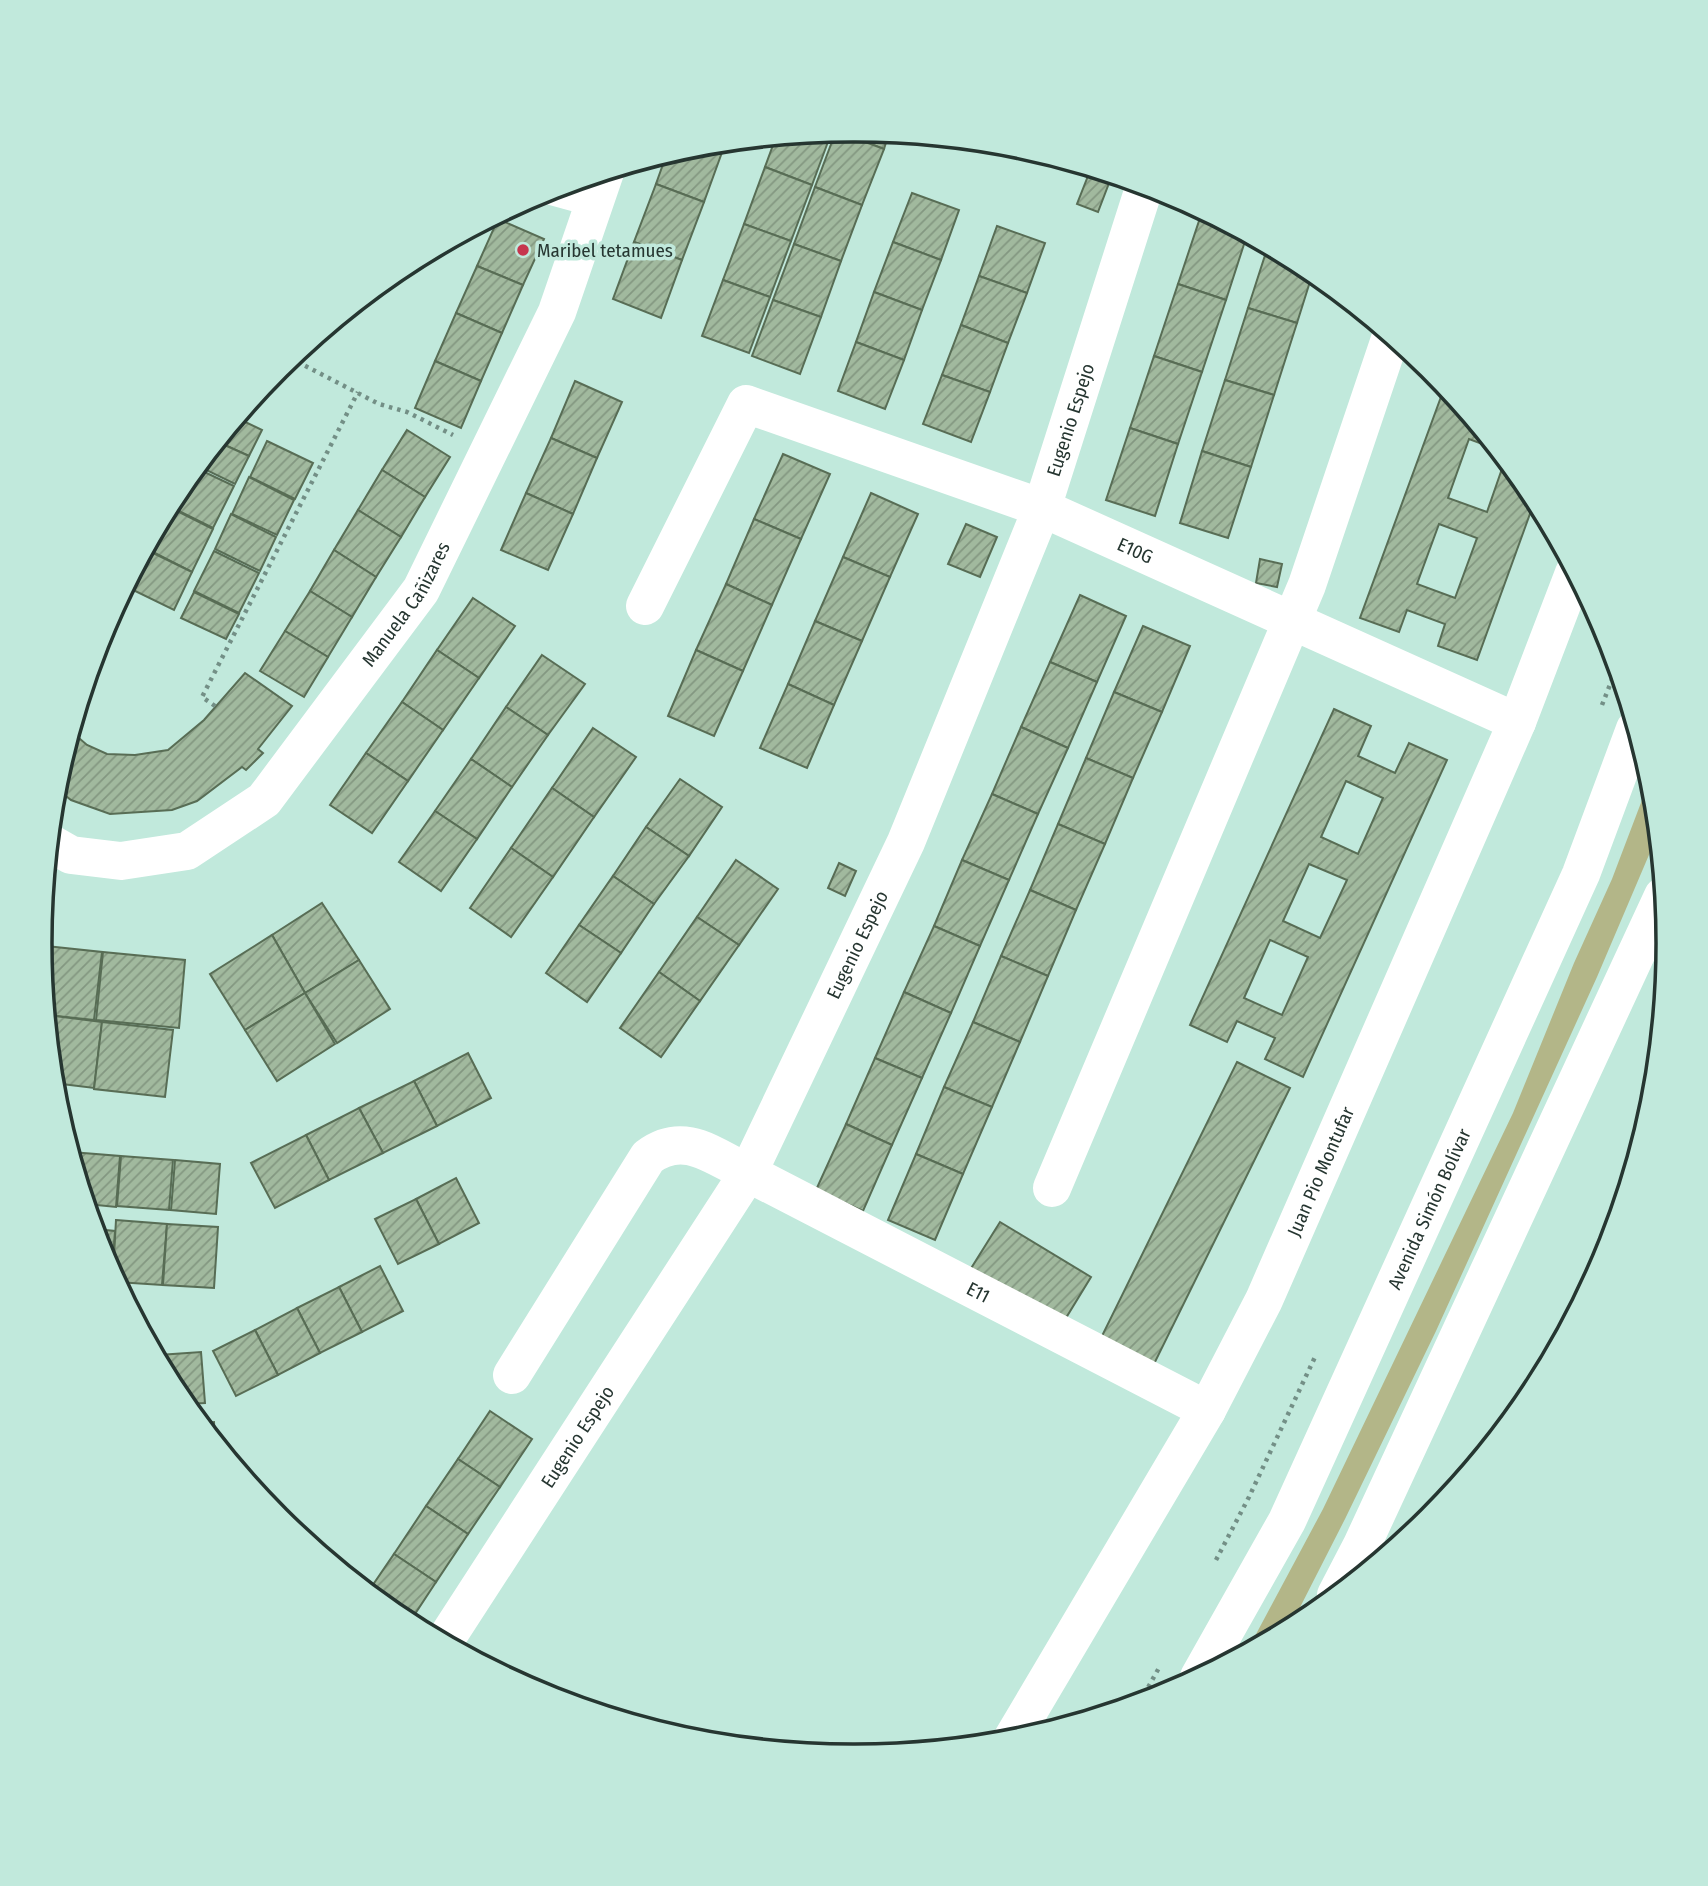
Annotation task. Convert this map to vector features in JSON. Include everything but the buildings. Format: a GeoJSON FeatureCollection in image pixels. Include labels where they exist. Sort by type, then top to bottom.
{"type":"FeatureCollection","features":[{"type":"Feature","properties":{"kind":"main road","name":"Manuela Cañizares"},"geometry":{"type":"LineString","coordinates":[[58,848],[71,855],[121,861],[187,851],[264,800],[421,590],[557,312],[599,189]]}},
{"type":"Feature","properties":{"kind":"main road","name":"Eugenio Espejo"},"geometry":{"type":"LineString","coordinates":[[449,1634],[748,1173],[906,842],[1042,508],[1142,195]]}},
{"type":"Feature","properties":{"kind":"main road"},"geometry":{"type":"LineString","coordinates":[[1052,1188],[1293,621],[1388,345]]}},
{"type":"Feature","properties":{"kind":"main road","name":"E10G"},"geometry":{"type":"LineString","coordinates":[[645,606],[746,404],[1042,508],[1517,722]]}},
{"type":"Feature","properties":{"kind":"main road","name":"Juan Pio Montufar"},"geometry":{"type":"LineString","coordinates":[[1019,1727],[1207,1410],[1264,1300],[1517,722],[1570,583]]}},
{"type":"Feature","properties":{"kind":"main road","name":"Avenida Simón Bolívar"},"geometry":{"type":"LineString","coordinates":[[1207,1662],[1287,1521],[1581,874],[1630,743]]}},
{"type":"Feature","properties":{"kind":"main road"},"geometry":{"type":"LineString","coordinates":[[1346,1576],[1655,914]]}},
{"type":"Feature","properties":{"kind":"main road","name":"E11"},"geometry":{"type":"LineString","coordinates":[[512,1375],[648,1157],[668,1145],[692,1145],[1207,1410]]}},
{"type":"Feature","properties":{"kind":"lane"},"geometry":{"type":"LineString","coordinates":[[581,190],[599,189]]}},
{"type":"Feature","properties":{"kind":"path"},"geometry":{"type":"LineString","coordinates":[[301,363],[379,404],[407,412],[488,453]]}},
{"type":"Feature","properties":{"kind":"path"},"geometry":{"type":"LineString","coordinates":[[215,706],[202,697],[358,393]]}},
{"type":"Feature","properties":{"kind":"path"},"geometry":{"type":"LineString","coordinates":[[1598,716],[1611,680]]}},
{"type":"Feature","properties":{"kind":"path"},"geometry":{"type":"LineString","coordinates":[[1211,1570],[1249,1497],[1320,1346]]}},
{"type":"Feature","properties":{"kind":"path"},"geometry":{"type":"LineString","coordinates":[[1147,1688],[1166,1654]]}},
{"type":"Feature","properties":{"kind":"green space"},"geometry":{"type":"Polygon","coordinates":[[[1642,800],[1650,852],[1597,977],[1436,1331],[1299,1609],[1254,1637],[1323,1509],[1513,1113],[1574,963],[1612,879],[1642,800]]]}},
{"type":"Feature","properties":{"kind":"place","name":"Maribel tetamues"},"geometry":{"type":"Point","coordinates":[523,250]}}]}
